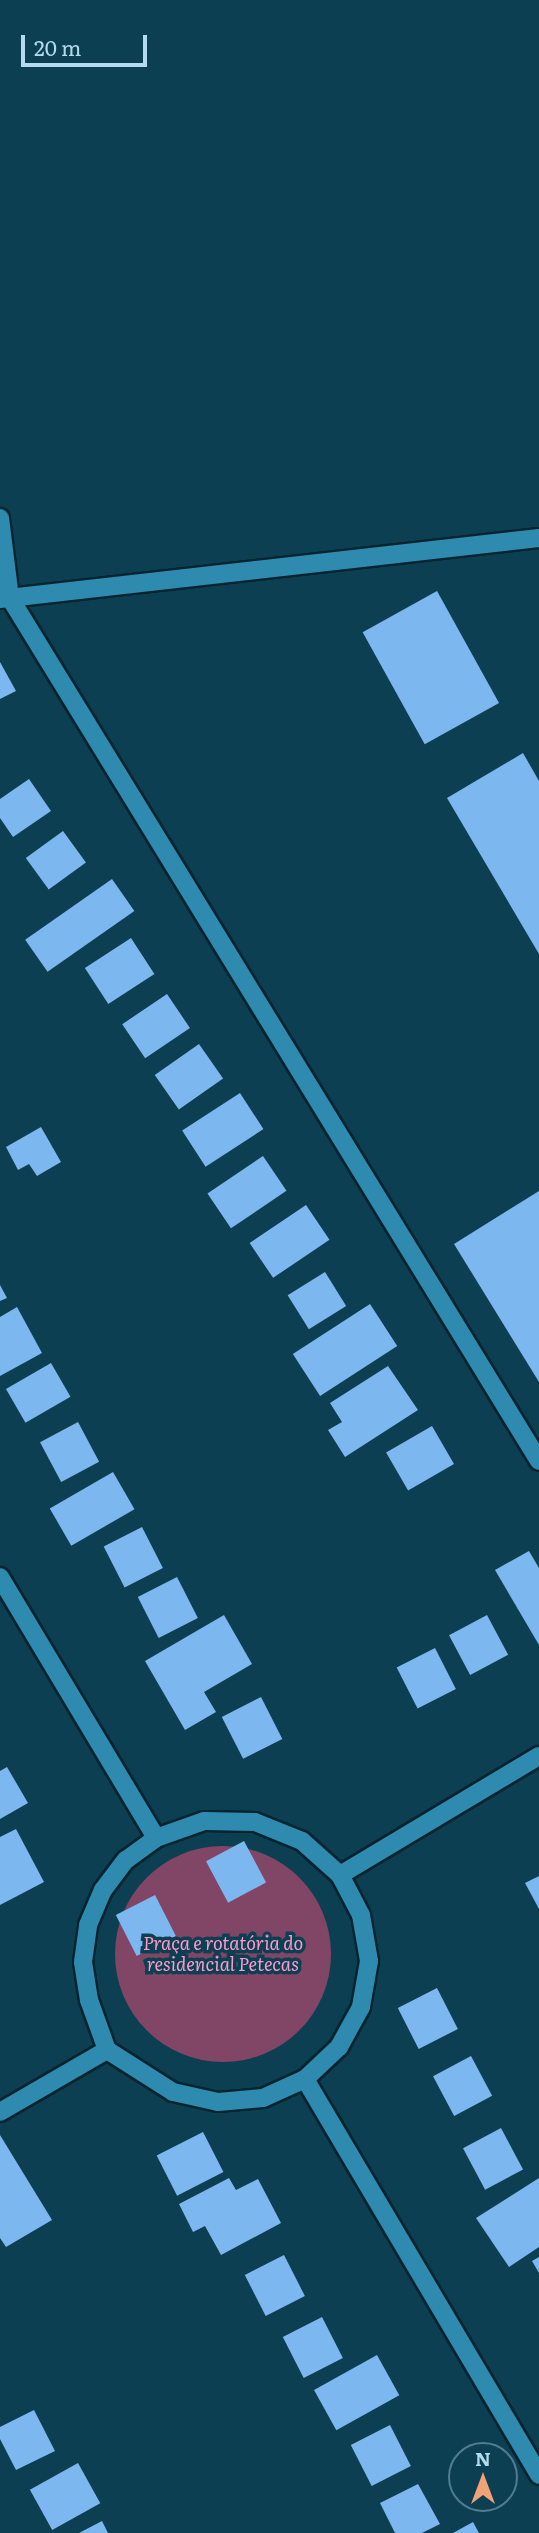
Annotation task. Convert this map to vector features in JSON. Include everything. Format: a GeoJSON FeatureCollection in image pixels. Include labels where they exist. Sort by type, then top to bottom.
{"type":"FeatureCollection","features":[{"type":"Feature","properties":{"kind":"street"},"geometry":{"type":"LineString","coordinates":[[0,518],[5,599],[539,1461]]}},
{"type":"Feature","properties":{"kind":"street"},"geometry":{"type":"LineString","coordinates":[[5,599],[539,538]]}},
{"type":"Feature","properties":{"kind":"street"},"geometry":{"type":"LineString","coordinates":[[0,1577],[156,1838]]}},
{"type":"Feature","properties":{"kind":"street"},"geometry":{"type":"LineString","coordinates":[[340,1875],[539,1756]]}},
{"type":"Feature","properties":{"kind":"street"},"geometry":{"type":"LineString","coordinates":[[204,1821],[255,1822],[302,1841],[340,1875],[361,1916],[369,1961],[361,2007],[339,2047],[305,2079],[264,2098],[218,2102],[173,2092],[107,2050],[89,2000],[83,1962],[88,1925],[103,1890],[126,1860],[156,1838],[204,1821]]}},
{"type":"Feature","properties":{"kind":"street"},"geometry":{"type":"LineString","coordinates":[[0,2112],[107,2050]]}},
{"type":"Feature","properties":{"kind":"street"},"geometry":{"type":"LineString","coordinates":[[305,2079],[539,2475]]}},
{"type":"Feature","properties":{"kind":"green space","name":"Praça e rotatória do residencial Petecas"},"geometry":{"type":"Polygon","coordinates":[[[223,1846],[244,1848],[264,1855],[299,1878],[322,1913],[329,1933],[329,1975],[322,1995],[299,2030],[264,2053],[244,2060],[223,2062],[202,2060],[182,2053],[147,2030],[124,1995],[117,1975],[115,1954],[117,1933],[124,1913],[147,1878],[182,1855],[202,1848],[223,1846]]]}},
{"type":"Feature","properties":{"kind":"building"},"geometry":{"type":"Polygon","coordinates":[[[437,591],[499,703],[425,744],[363,632],[437,591]]]}},
{"type":"Feature","properties":{"kind":"building"},"geometry":{"type":"Polygon","coordinates":[[[0,662],[16,691],[0,699],[0,662]]]}},
{"type":"Feature","properties":{"kind":"building"},"geometry":{"type":"Polygon","coordinates":[[[523,753],[539,781],[539,954],[447,798],[523,753]]]}},
{"type":"Feature","properties":{"kind":"building"},"geometry":{"type":"Polygon","coordinates":[[[29,779],[51,811],[13,837],[0,818],[0,799],[29,779]]]}},
{"type":"Feature","properties":{"kind":"building"},"geometry":{"type":"Polygon","coordinates":[[[63,831],[86,863],[49,890],[26,858],[63,831]]]}},
{"type":"Feature","properties":{"kind":"building"},"geometry":{"type":"Polygon","coordinates":[[[112,879],[134,911],[48,972],[25,940],[112,879]]]}},
{"type":"Feature","properties":{"kind":"building"},"geometry":{"type":"Polygon","coordinates":[[[131,938],[154,974],[108,1004],[85,968],[131,938]]]}},
{"type":"Feature","properties":{"kind":"building"},"geometry":{"type":"Polygon","coordinates":[[[167,994],[190,1028],[145,1058],[122,1024],[167,994]]]}},
{"type":"Feature","properties":{"kind":"building"},"geometry":{"type":"Polygon","coordinates":[[[199,1044],[223,1078],[179,1109],[155,1075],[199,1044]]]}},
{"type":"Feature","properties":{"kind":"building"},"geometry":{"type":"Polygon","coordinates":[[[240,1093],[263,1129],[206,1167],[182,1131],[240,1093]]]}},
{"type":"Feature","properties":{"kind":"building"},"geometry":{"type":"Polygon","coordinates":[[[41,1127],[61,1162],[37,1176],[29,1164],[18,1170],[6,1147],[41,1127]]]}},
{"type":"Feature","properties":{"kind":"building"},"geometry":{"type":"Polygon","coordinates":[[[263,1156],[286,1191],[231,1228],[207,1193],[263,1156]]]}},
{"type":"Feature","properties":{"kind":"building"},"geometry":{"type":"Polygon","coordinates":[[[539,1191],[539,1382],[454,1244],[539,1191]]]}},
{"type":"Feature","properties":{"kind":"building"},"geometry":{"type":"Polygon","coordinates":[[[306,1205],[329,1240],[273,1278],[250,1243],[306,1205]]]}},
{"type":"Feature","properties":{"kind":"building"},"geometry":{"type":"Polygon","coordinates":[[[325,1272],[346,1306],[309,1329],[288,1295],[325,1272]]]}},
{"type":"Feature","properties":{"kind":"building"},"geometry":{"type":"Polygon","coordinates":[[[0,1285],[7,1298],[0,1301],[0,1285]]]}},
{"type":"Feature","properties":{"kind":"building"},"geometry":{"type":"Polygon","coordinates":[[[370,1304],[397,1346],[320,1396],[293,1354],[370,1304]]]}},
{"type":"Feature","properties":{"kind":"building"},"geometry":{"type":"Polygon","coordinates":[[[17,1307],[42,1353],[0,1376],[0,1317],[17,1307]]]}},
{"type":"Feature","properties":{"kind":"building"},"geometry":{"type":"Polygon","coordinates":[[[51,1363],[70,1397],[25,1423],[6,1389],[51,1363]]]}},
{"type":"Feature","properties":{"kind":"building"},"geometry":{"type":"Polygon","coordinates":[[[388,1366],[418,1410],[345,1457],[328,1430],[342,1422],[330,1403],[388,1366]]]}},
{"type":"Feature","properties":{"kind":"building"},"geometry":{"type":"Polygon","coordinates":[[[78,1422],[99,1462],[61,1482],[40,1442],[78,1422]]]}},
{"type":"Feature","properties":{"kind":"building"},"geometry":{"type":"Polygon","coordinates":[[[432,1426],[454,1464],[408,1491],[386,1452],[432,1426]]]}},
{"type":"Feature","properties":{"kind":"building"},"geometry":{"type":"Polygon","coordinates":[[[113,1472],[134,1509],[71,1546],[50,1508],[113,1472]]]}},
{"type":"Feature","properties":{"kind":"building"},"geometry":{"type":"Polygon","coordinates":[[[142,1527],[163,1568],[125,1588],[104,1547],[142,1527]]]}},
{"type":"Feature","properties":{"kind":"building"},"geometry":{"type":"Polygon","coordinates":[[[529,1551],[539,1568],[539,1645],[495,1570],[529,1551]]]}},
{"type":"Feature","properties":{"kind":"building"},"geometry":{"type":"Polygon","coordinates":[[[177,1577],[198,1618],[159,1638],[138,1597],[177,1577]]]}},
{"type":"Feature","properties":{"kind":"building"},"geometry":{"type":"Polygon","coordinates":[[[224,1615],[252,1664],[204,1692],[216,1712],[185,1730],[145,1661],[224,1615]]]}},
{"type":"Feature","properties":{"kind":"building"},"geometry":{"type":"Polygon","coordinates":[[[487,1615],[508,1655],[470,1675],[449,1635],[487,1615]]]}},
{"type":"Feature","properties":{"kind":"building"},"geometry":{"type":"Polygon","coordinates":[[[435,1648],[456,1689],[418,1709],[397,1668],[435,1648]]]}},
{"type":"Feature","properties":{"kind":"building"},"geometry":{"type":"Polygon","coordinates":[[[261,1697],[282,1739],[243,1759],[222,1717],[261,1697]]]}},
{"type":"Feature","properties":{"kind":"building"},"geometry":{"type":"Polygon","coordinates":[[[7,1767],[28,1803],[0,1819],[0,1771],[7,1767]]]}},
{"type":"Feature","properties":{"kind":"building"},"geometry":{"type":"Polygon","coordinates":[[[16,1829],[44,1882],[0,1905],[0,1837],[16,1829]]]}},
{"type":"Feature","properties":{"kind":"building"},"geometry":{"type":"Polygon","coordinates":[[[244,1841],[266,1882],[228,1903],[206,1861],[244,1841]]]}},
{"type":"Feature","properties":{"kind":"building"},"geometry":{"type":"Polygon","coordinates":[[[539,1876],[539,1909],[525,1883],[539,1876]]]}},
{"type":"Feature","properties":{"kind":"building"},"geometry":{"type":"Polygon","coordinates":[[[155,1895],[176,1936],[137,1956],[116,1915],[155,1895]]]}},
{"type":"Feature","properties":{"kind":"building"},"geometry":{"type":"Polygon","coordinates":[[[437,1988],[458,2029],[419,2049],[398,2008],[437,1988]]]}},
{"type":"Feature","properties":{"kind":"building"},"geometry":{"type":"Polygon","coordinates":[[[471,2056],[492,2096],[454,2116],[433,2076],[471,2056]]]}},
{"type":"Feature","properties":{"kind":"building"},"geometry":{"type":"Polygon","coordinates":[[[501,2128],[523,2169],[485,2190],[463,2148],[501,2128]]]}},
{"type":"Feature","properties":{"kind":"building"},"geometry":{"type":"Polygon","coordinates":[[[203,2132],[223,2172],[177,2196],[157,2156],[203,2132]]]}},
{"type":"Feature","properties":{"kind":"building"},"geometry":{"type":"Polygon","coordinates":[[[0,2135],[52,2220],[6,2247],[0,2238],[0,2135]]]}},
{"type":"Feature","properties":{"kind":"building"},"geometry":{"type":"Polygon","coordinates":[[[229,2178],[236,2190],[258,2179],[281,2223],[221,2255],[205,2226],[193,2232],[179,2204],[229,2178]]]}},
{"type":"Feature","properties":{"kind":"building"},"geometry":{"type":"Polygon","coordinates":[[[539,2178],[539,2247],[509,2267],[476,2218],[539,2178]]]}},
{"type":"Feature","properties":{"kind":"building"},"geometry":{"type":"Polygon","coordinates":[[[284,2255],[305,2296],[266,2316],[245,2275],[284,2255]]]}},
{"type":"Feature","properties":{"kind":"building"},"geometry":{"type":"Polygon","coordinates":[[[539,2257],[539,2273],[532,2261],[539,2257]]]}},
{"type":"Feature","properties":{"kind":"building"},"geometry":{"type":"Polygon","coordinates":[[[322,2317],[343,2358],[304,2378],[283,2337],[322,2317]]]}},
{"type":"Feature","properties":{"kind":"building"},"geometry":{"type":"Polygon","coordinates":[[[377,2355],[399,2395],[336,2430],[314,2390],[377,2355]]]}},
{"type":"Feature","properties":{"kind":"building"},"geometry":{"type":"Polygon","coordinates":[[[34,2410],[55,2451],[16,2470],[0,2439],[0,2427],[34,2410]]]}},
{"type":"Feature","properties":{"kind":"building"},"geometry":{"type":"Polygon","coordinates":[[[390,2425],[411,2466],[372,2486],[351,2445],[390,2425]]]}},
{"type":"Feature","properties":{"kind":"building"},"geometry":{"type":"Polygon","coordinates":[[[78,2463],[100,2503],[52,2530],[30,2490],[78,2463]]]}},
{"type":"Feature","properties":{"kind":"building"},"geometry":{"type":"Polygon","coordinates":[[[418,2484],[440,2524],[422,2533],[395,2533],[380,2503],[418,2484]]]}},
{"type":"Feature","properties":{"kind":"building"},"geometry":{"type":"Polygon","coordinates":[[[102,2521],[108,2533],[79,2533],[102,2521]]]}},
{"type":"Feature","properties":{"kind":"building"},"geometry":{"type":"Polygon","coordinates":[[[473,2522],[479,2533],[453,2533],[473,2522]]]}}]}
